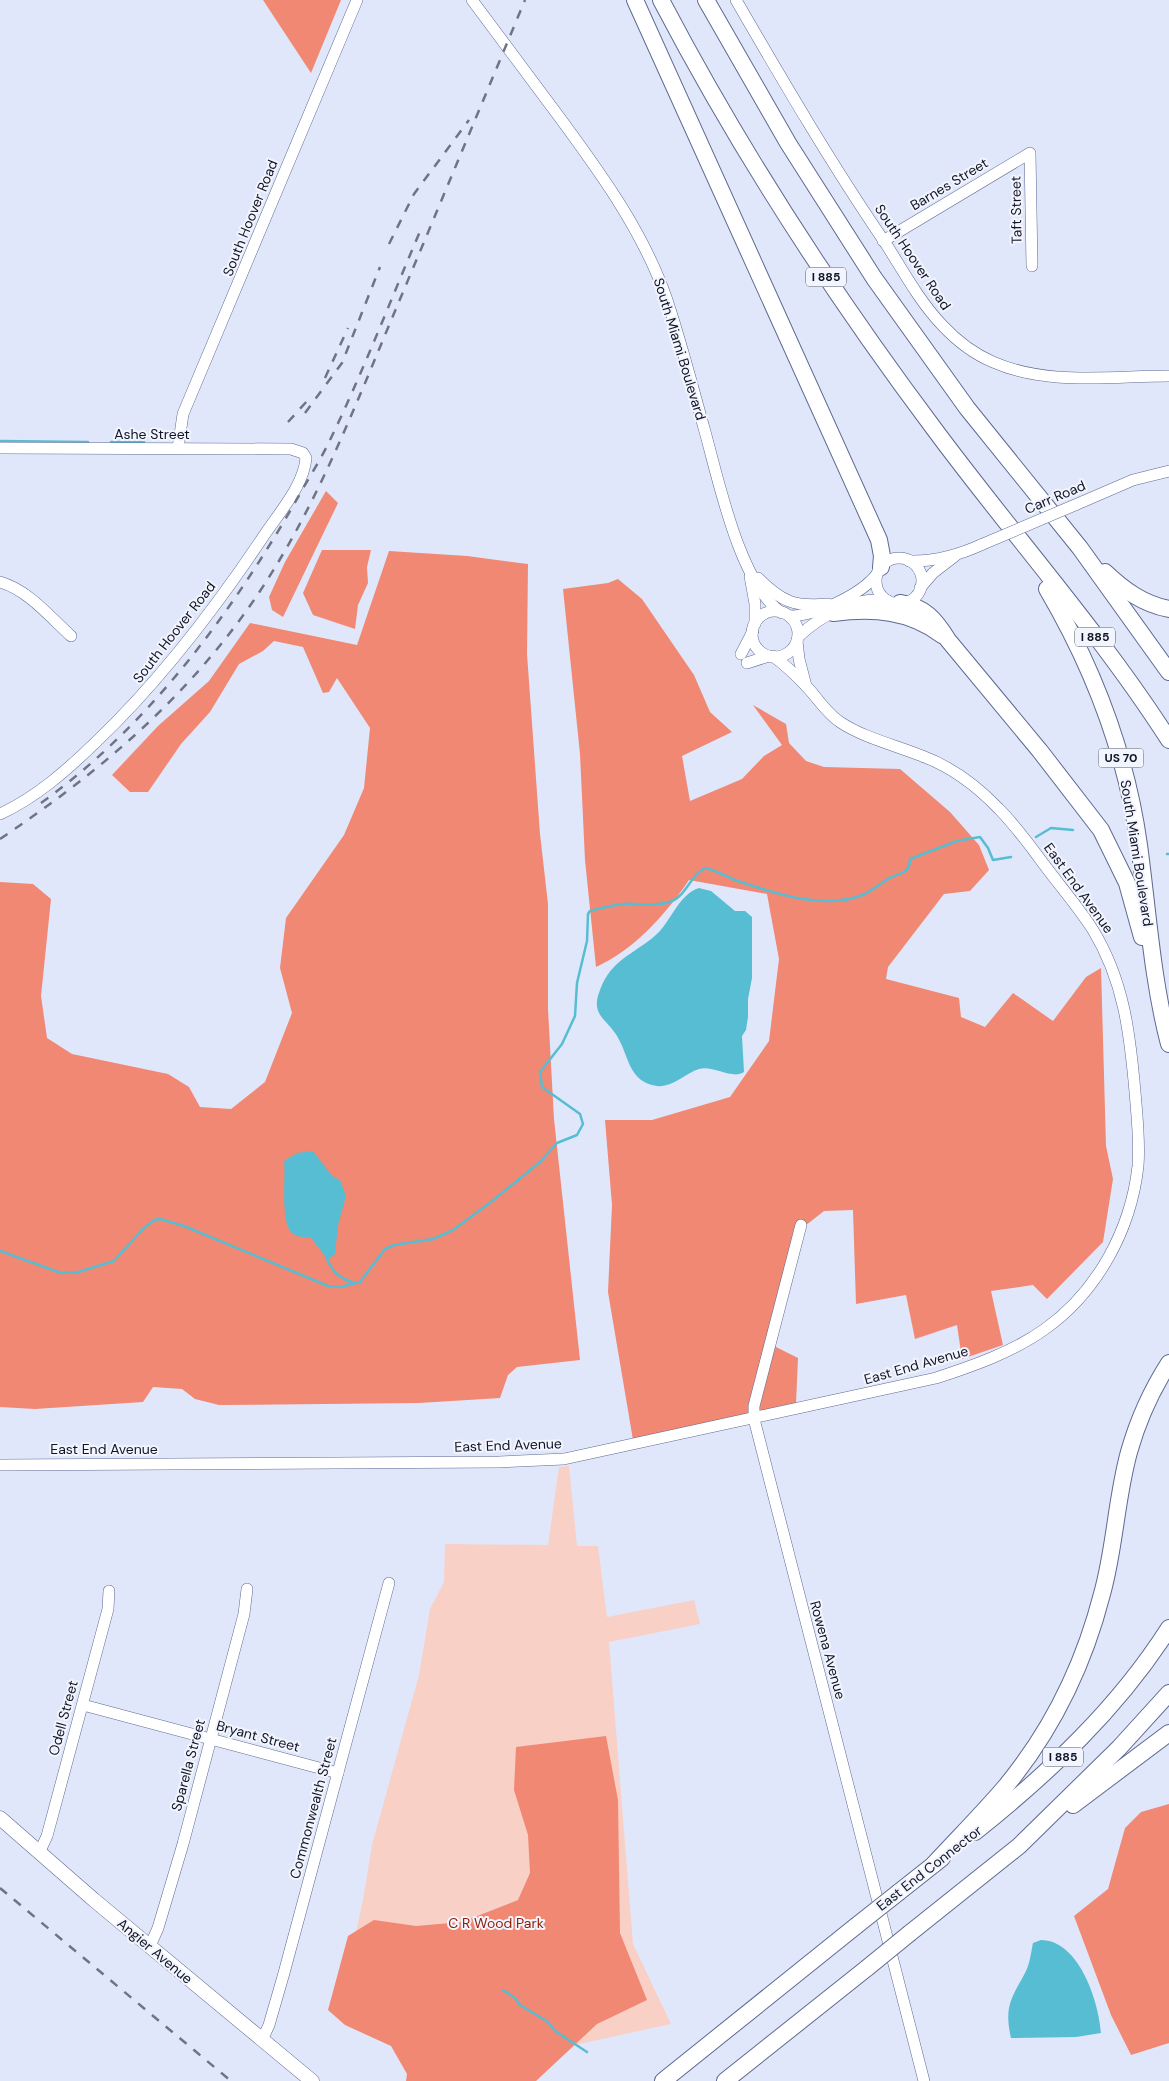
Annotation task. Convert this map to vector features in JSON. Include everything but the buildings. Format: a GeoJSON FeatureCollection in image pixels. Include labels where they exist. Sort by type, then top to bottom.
{"type":"FeatureCollection","features":[{"type":"Feature","properties":{"kind":"highway"},"geometry":{"type":"LineString","coordinates":[[634,0],[879,540],[882,556],[879,570]]}},
{"type":"Feature","properties":{"kind":"highway","name":"I 885"},"geometry":{"type":"LineString","coordinates":[[661,0],[754,164],[841,300],[930,424],[1121,669],[1169,740]]}},
{"type":"Feature","properties":{"kind":"highway","name":"I 885"},"geometry":{"type":"LineString","coordinates":[[706,0],[788,143],[880,287],[967,408],[1080,548],[1169,672]]}},
{"type":"Feature","properties":{"kind":"highway","name":"South Miami Boulevard"},"geometry":{"type":"LineString","coordinates":[[1016,536],[1083,656],[1098,688],[1116,739],[1139,843],[1159,1002],[1169,1044]]}},
{"type":"Feature","properties":{"kind":"highway"},"geometry":{"type":"LineString","coordinates":[[1080,548],[1134,596],[1156,606],[1169,609]]}},
{"type":"Feature","properties":{"kind":"highway"},"geometry":{"type":"LineString","coordinates":[[894,602],[919,608],[929,613],[948,640],[1077,797],[1111,847],[1133,902],[1159,1002]]}},
{"type":"Feature","properties":{"kind":"highway"},"geometry":{"type":"LineString","coordinates":[[833,608],[882,611],[916,620],[948,640]]}},
{"type":"Feature","properties":{"kind":"highway"},"geometry":{"type":"LineString","coordinates":[[934,1864],[1017,1772],[1040,1739],[1070,1686],[1088,1640],[1103,1591],[1124,1473],[1134,1434],[1149,1397],[1169,1363]]}},
{"type":"Feature","properties":{"kind":"highway","name":"East End Connector"},"geometry":{"type":"LineString","coordinates":[[663,2081],[1022,1794],[1068,1752],[1121,1694],[1169,1628]]}},
{"type":"Feature","properties":{"kind":"highway","name":"I 885"},"geometry":{"type":"LineString","coordinates":[[725,2081],[1019,1846],[1120,1748],[1169,1693]]}},
{"type":"Feature","properties":{"kind":"highway"},"geometry":{"type":"LineString","coordinates":[[1019,1846],[1169,1732]]}},
{"type":"Feature","properties":{"kind":"main road","name":"Angier Avenue"},"geometry":{"type":"LineString","coordinates":[[0,1818],[312,2081]]}},
{"type":"Feature","properties":{"kind":"street","name":"South Hoover Road"},"geometry":{"type":"LineString","coordinates":[[178,448],[183,414],[357,0]]}},
{"type":"Feature","properties":{"kind":"street","name":"South Miami Boulevard"},"geometry":{"type":"LineString","coordinates":[[472,0],[594,164],[622,207],[647,252],[675,324],[728,516],[748,568],[765,598],[786,614]]}},
{"type":"Feature","properties":{"kind":"street","name":"South Hoover Road"},"geometry":{"type":"LineString","coordinates":[[736,0],[812,129],[883,241],[942,325],[972,350],[992,362],[1014,370],[1049,376],[1169,376]]}},
{"type":"Feature","properties":{"kind":"street","name":"Barnes Street"},"geometry":{"type":"LineString","coordinates":[[883,241],[1030,153]]}},
{"type":"Feature","properties":{"kind":"street","name":"Taft Street"},"geometry":{"type":"LineString","coordinates":[[1030,153],[1032,266]]}},
{"type":"Feature","properties":{"kind":"street","name":"Ashe Street"},"geometry":{"type":"LineString","coordinates":[[0,448],[292,449],[303,453]]}},
{"type":"Feature","properties":{"kind":"street","name":"South Hoover Road"},"geometry":{"type":"LineString","coordinates":[[0,814],[44,789],[61,774],[141,698],[175,659],[278,514],[298,482],[306,464],[306,458],[303,453]]}},
{"type":"Feature","properties":{"kind":"street","name":"Carr Road"},"geometry":{"type":"LineString","coordinates":[[909,561],[928,561],[955,556],[1133,480],[1169,471]]}},
{"type":"Feature","properties":{"kind":"street","name":"Carr Road"},"geometry":{"type":"LineString","coordinates":[[920,588],[933,573],[955,556]]}},
{"type":"Feature","properties":{"kind":"street"},"geometry":{"type":"LineString","coordinates":[[909,561],[894,559],[879,570],[864,588],[833,608],[813,623],[797,639],[788,653],[744,658],[754,628],[767,613],[809,615],[833,608],[866,600],[894,602],[911,600],[920,588],[920,572],[909,561]]}},
{"type":"Feature","properties":{"kind":"street","name":"South Miami Boulevard"},"geometry":{"type":"LineString","coordinates":[[748,568],[755,604],[754,628]]}},
{"type":"Feature","properties":{"kind":"street"},"geometry":{"type":"LineString","coordinates":[[748,568],[773,592],[786,600],[833,608]]}},
{"type":"Feature","properties":{"kind":"street"},"geometry":{"type":"LineString","coordinates":[[879,570],[878,589],[894,602]]}},
{"type":"Feature","properties":{"kind":"street"},"geometry":{"type":"LineString","coordinates":[[0,582],[16,588],[25,594],[71,636]]}},
{"type":"Feature","properties":{"kind":"street"},"geometry":{"type":"LineString","coordinates":[[786,614],[796,625],[797,639]]}},
{"type":"Feature","properties":{"kind":"street"},"geometry":{"type":"LineString","coordinates":[[754,628],[756,646],[771,656]]}},
{"type":"Feature","properties":{"kind":"street","name":"East End Avenue"},"geometry":{"type":"LineString","coordinates":[[797,639],[799,659],[806,686]]}},
{"type":"Feature","properties":{"kind":"street","name":"East End Avenue"},"geometry":{"type":"LineString","coordinates":[[0,1465],[548,1460],[754,1419],[936,1378],[988,1359],[1044,1330],[1059,1318],[1086,1290],[1110,1256],[1126,1220],[1138,1166],[1136,1109],[1125,1007],[1113,968],[1082,914],[1010,820],[979,790],[937,762],[860,733],[840,722],[821,705],[806,686],[771,656]]}},
{"type":"Feature","properties":{"kind":"street","name":"Rowena Avenue"},"geometry":{"type":"LineString","coordinates":[[801,1225],[754,1406],[754,1419],[924,2081]]}},
{"type":"Feature","properties":{"kind":"street","name":"Commonwealth Street"},"geometry":{"type":"LineString","coordinates":[[262,2040],[272,2016],[389,1583]]}},
{"type":"Feature","properties":{"kind":"street","name":"Sparella Street"},"geometry":{"type":"LineString","coordinates":[[150,1946],[158,1928],[211,1739],[244,1614],[247,1589]]}},
{"type":"Feature","properties":{"kind":"street","name":"Odell Street"},"geometry":{"type":"LineString","coordinates":[[40,1851],[47,1836],[83,1705],[108,1608],[109,1591]]}},
{"type":"Feature","properties":{"kind":"street","name":"Bryant Street"},"geometry":{"type":"LineString","coordinates":[[83,1705],[338,1773]]}},
{"type":"Feature","properties":{"kind":"green space"},"geometry":{"type":"Polygon","coordinates":[[[263,0],[341,0],[311,73],[263,0]]]}},
{"type":"Feature","properties":{"kind":"green space"},"geometry":{"type":"Polygon","coordinates":[[[326,491],[338,503],[283,617],[272,610],[269,597],[285,562],[326,491]]]}},
{"type":"Feature","properties":{"kind":"green space"},"geometry":{"type":"Polygon","coordinates":[[[322,550],[371,550],[367,567],[368,583],[358,605],[355,629],[313,615],[303,593],[322,550]]]}},
{"type":"Feature","properties":{"kind":"green space"},"geometry":{"type":"Polygon","coordinates":[[[389,551],[467,556],[528,564],[527,654],[540,834],[548,904],[548,1009],[554,1119],[580,1360],[517,1367],[508,1375],[500,1398],[419,1403],[219,1405],[195,1399],[182,1389],[153,1387],[143,1402],[35,1409],[0,1407],[0,882],[33,884],[51,899],[41,996],[47,1038],[72,1054],[168,1074],[189,1087],[200,1107],[231,1109],[265,1082],[292,1013],[280,968],[286,918],[344,835],[364,788],[370,728],[337,678],[329,692],[323,693],[303,647],[274,641],[263,651],[239,664],[210,712],[181,744],[148,792],[130,792],[112,775],[158,726],[209,681],[250,623],[357,645],[389,551]]]}},
{"type":"Feature","properties":{"kind":"green space"},"geometry":{"type":"Polygon","coordinates":[[[618,579],[642,599],[694,675],[710,712],[732,732],[682,756],[690,801],[742,779],[764,756],[782,745],[753,705],[786,724],[789,743],[806,761],[824,767],[900,769],[950,812],[979,845],[989,870],[970,891],[944,894],[888,967],[886,979],[959,998],[961,1017],[985,1027],[1013,993],[1053,1021],[1086,977],[1101,968],[1106,1146],[1113,1179],[1103,1242],[1047,1299],[1033,1285],[991,1291],[1003,1345],[962,1359],[957,1325],[915,1339],[906,1295],[856,1304],[853,1210],[824,1211],[796,1233],[768,1343],[798,1358],[796,1404],[633,1440],[608,1292],[612,1205],[605,1120],[652,1120],[730,1097],[769,1041],[779,959],[767,894],[689,880],[670,906],[648,930],[623,951],[596,967],[585,860],[580,754],[563,589],[608,583],[618,579]]]}},
{"type":"Feature","properties":{"kind":"green space","name":"C R Wood Park"},"geometry":{"type":"Polygon","coordinates":[[[569,1466],[577,1546],[598,1546],[607,1617],[694,1600],[700,1624],[609,1642],[633,1944],[671,2024],[441,2074],[342,1996],[363,1900],[372,1845],[419,1675],[430,1609],[444,1582],[445,1544],[548,1545],[559,1467],[569,1466]]]}},
{"type":"Feature","properties":{"kind":"green space"},"geometry":{"type":"Polygon","coordinates":[[[606,1736],[618,1800],[620,1933],[647,2000],[597,2024],[536,2081],[406,2081],[407,2074],[391,2046],[345,2025],[328,2010],[348,1936],[374,1920],[416,1926],[462,1922],[518,1900],[530,1873],[528,1835],[514,1790],[516,1747],[606,1736]]]}},
{"type":"Feature","properties":{"kind":"green space"},"geometry":{"type":"Polygon","coordinates":[[[1169,1804],[1169,2043],[1131,2055],[1111,2015],[1074,1916],[1108,1889],[1125,1828],[1141,1812],[1169,1804]]]}},
{"type":"Feature","properties":{"kind":"water"},"geometry":{"type":"Polygon","coordinates":[[[699,888],[711,891],[735,911],[745,911],[752,917],[752,978],[748,999],[746,1030],[742,1036],[744,1072],[729,1074],[705,1068],[694,1071],[668,1085],[657,1086],[640,1079],[635,1073],[617,1036],[598,1011],[597,998],[611,970],[626,956],[659,932],[681,901],[692,891],[699,888]]]}},
{"type":"Feature","properties":{"kind":"water"},"geometry":{"type":"Polygon","coordinates":[[[313,1151],[332,1176],[340,1180],[346,1196],[338,1225],[335,1254],[328,1260],[311,1238],[292,1233],[286,1219],[284,1161],[297,1153],[313,1151]]]}},
{"type":"Feature","properties":{"kind":"water"},"geometry":{"type":"Polygon","coordinates":[[[1041,1940],[1054,1943],[1066,1950],[1076,1961],[1085,1975],[1091,1990],[1101,2033],[1076,2037],[1011,2038],[1008,2018],[1010,2004],[1027,1969],[1033,1943],[1041,1940]]]}},
{"type":"Feature","properties":{"kind":"waterway"},"geometry":{"type":"LineString","coordinates":[[0,441],[88,442]]}},
{"type":"Feature","properties":{"kind":"waterway"},"geometry":{"type":"LineString","coordinates":[[111,442],[144,442]]}},
{"type":"Feature","properties":{"kind":"waterway"},"geometry":{"type":"LineString","coordinates":[[1036,837],[1051,828],[1073,830]]}},
{"type":"Feature","properties":{"kind":"waterway"},"geometry":{"type":"LineString","coordinates":[[0,1251],[61,1273],[78,1272],[114,1261],[143,1229],[154,1220],[160,1219],[184,1226],[328,1286],[340,1287],[360,1282],[385,1249],[394,1245],[433,1239],[453,1230],[540,1162],[557,1143],[577,1135],[583,1124],[580,1114],[542,1087],[540,1072],[562,1044],[575,1016],[577,983],[587,941],[588,914],[590,911],[620,904],[653,905],[670,902],[681,895],[696,875],[706,868],[769,891],[801,899],[834,901],[850,899],[865,894],[888,879],[906,871],[910,864],[910,859],[957,841],[980,837],[988,848],[993,860],[1011,857]]}},
{"type":"Feature","properties":{"kind":"waterway"},"geometry":{"type":"LineString","coordinates":[[327,1259],[336,1274],[352,1282]]}},
{"type":"Feature","properties":{"kind":"waterway"},"geometry":{"type":"LineString","coordinates":[[503,1990],[515,1998],[520,2005],[548,2022],[555,2031],[587,2052]]}},
{"type":"Feature","properties":{"kind":"railway"},"geometry":{"type":"LineString","coordinates":[[0,839],[34,816],[98,767],[158,713],[213,654],[263,587],[305,514],[341,439],[525,0]]}},
{"type":"Feature","properties":{"kind":"railway"},"geometry":{"type":"LineString","coordinates":[[389,244],[414,194],[469,120]]}},
{"type":"Feature","properties":{"kind":"railway"},"geometry":{"type":"LineString","coordinates":[[41,803],[80,773],[150,705],[213,629],[241,589],[268,548],[326,449],[421,229]]}},
{"type":"Feature","properties":{"kind":"railway"},"geometry":{"type":"LineString","coordinates":[[305,413],[342,363],[380,267]]}},
{"type":"Feature","properties":{"kind":"railway"},"geometry":{"type":"LineString","coordinates":[[325,378],[348,328]]}},
{"type":"Feature","properties":{"kind":"railway"},"geometry":{"type":"LineString","coordinates":[[288,422],[308,400]]}},
{"type":"Feature","properties":{"kind":"railway"},"geometry":{"type":"LineString","coordinates":[[0,1888],[231,2081]]}}]}
